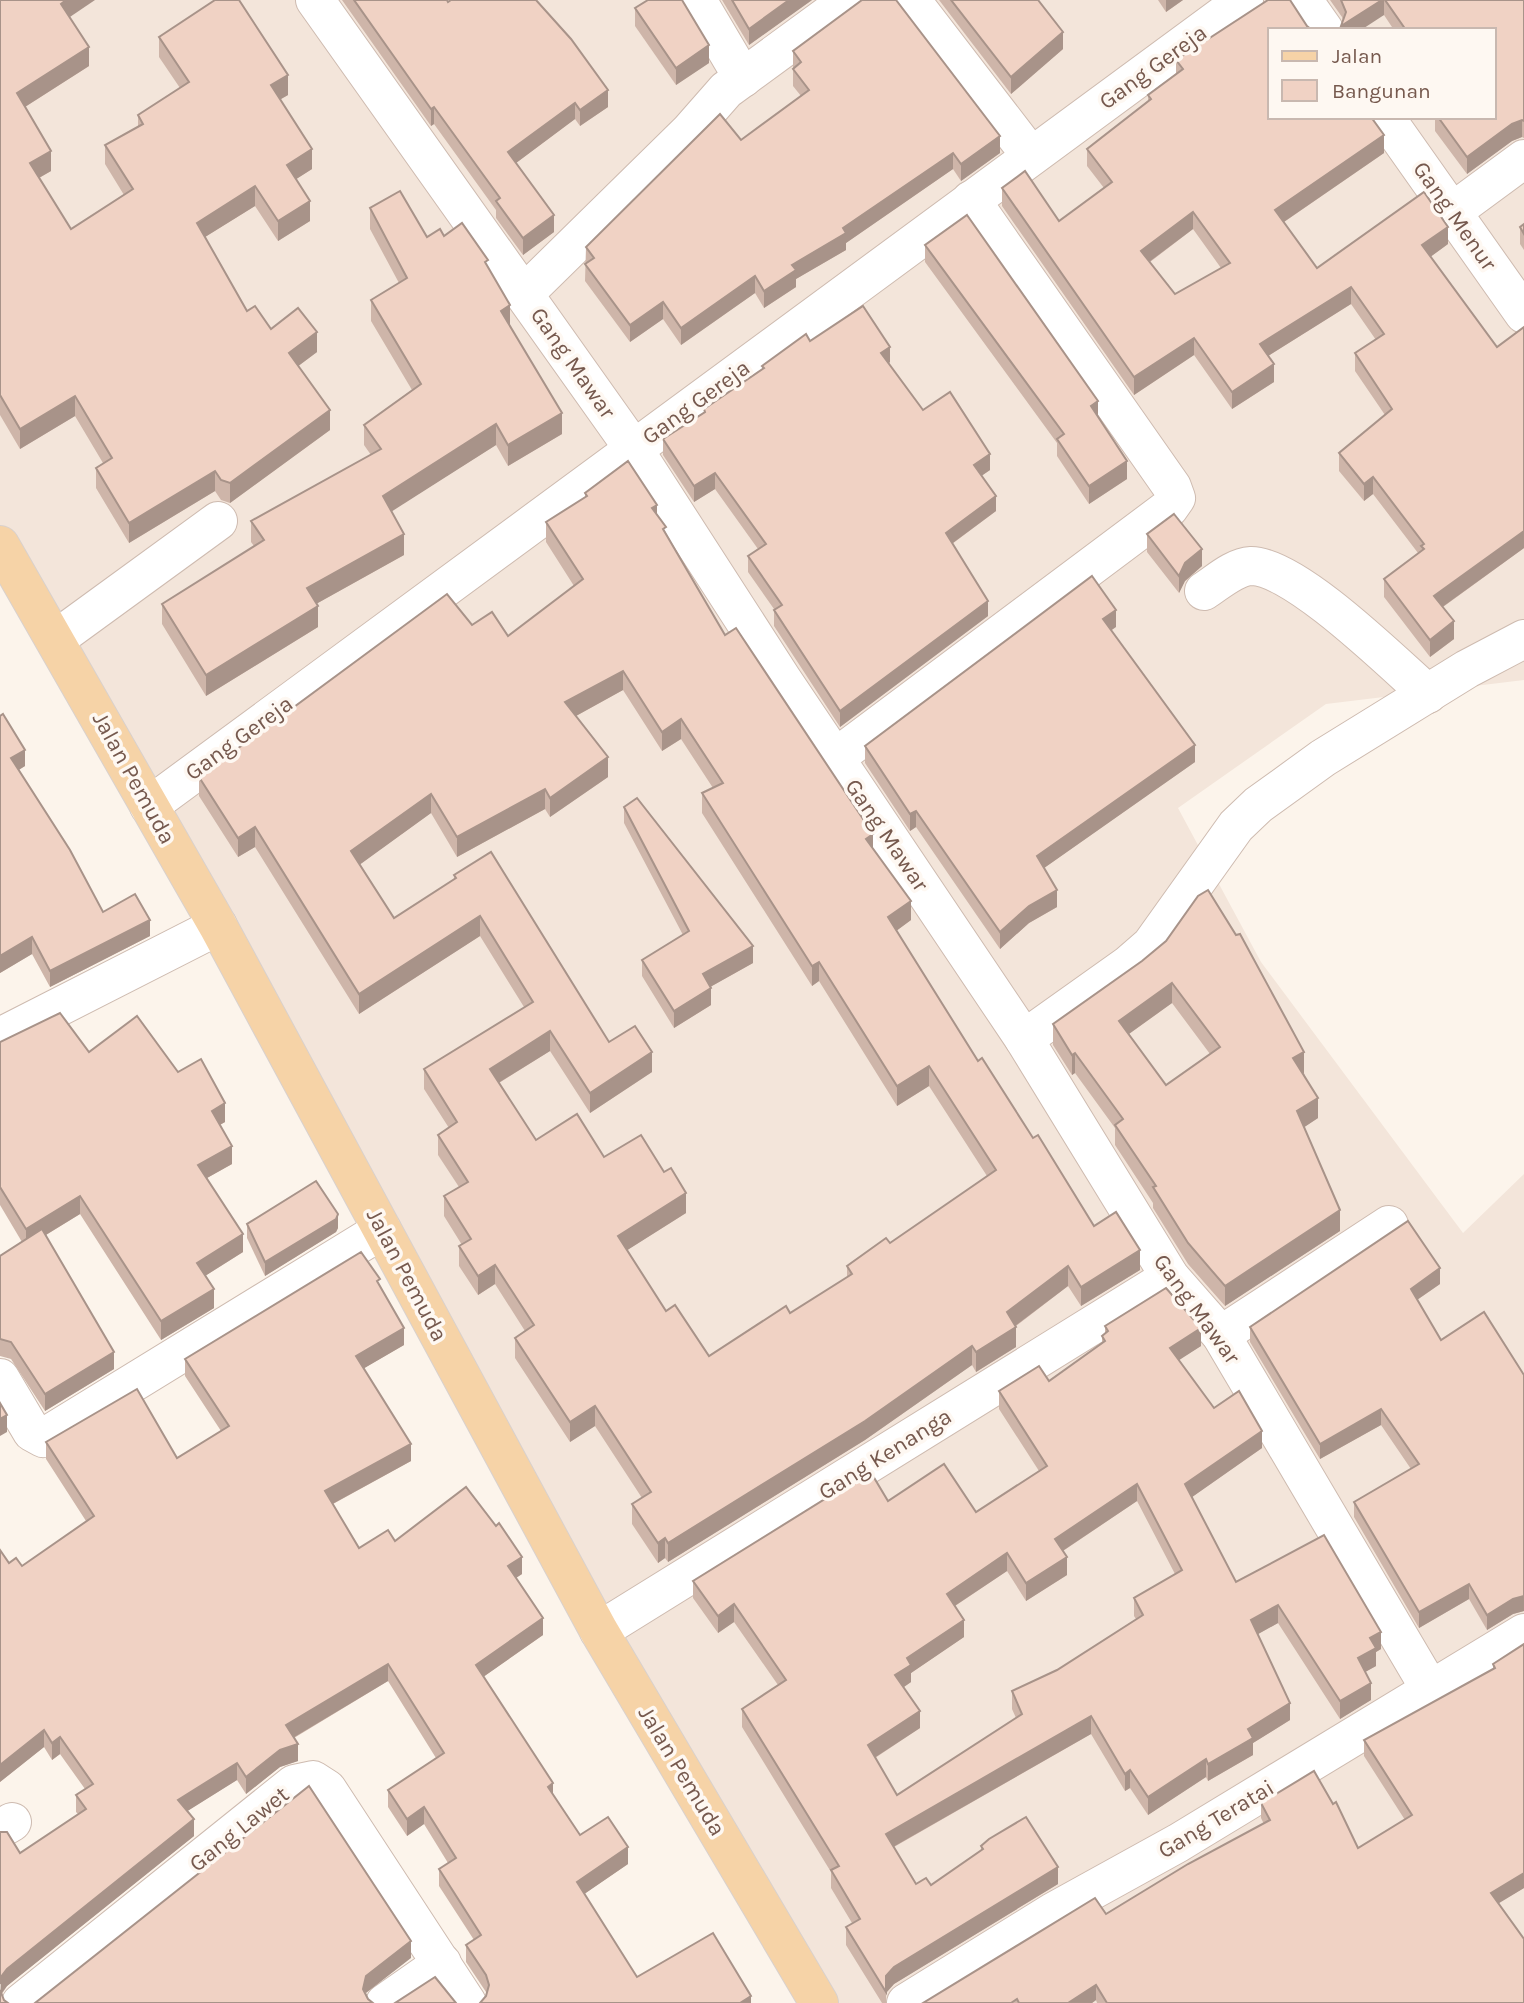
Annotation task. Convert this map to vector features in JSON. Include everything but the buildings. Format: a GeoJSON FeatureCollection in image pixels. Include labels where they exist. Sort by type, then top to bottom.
{"type":"FeatureCollection","features":[{"type":"Feature","properties":{"kind":"main road","name":"Jalan Pemuda"},"geometry":{"type":"LineString","coordinates":[[0,545],[218,926],[599,1631],[818,2003]]}},
{"type":"Feature","properties":{"kind":"street","name":"Gang Mawar"},"geometry":{"type":"LineString","coordinates":[[315,0],[633,448],[835,758],[1024,1039],[1170,1277],[1221,1335],[1430,1689]]}},
{"type":"Feature","properties":{"kind":"street"},"geometry":{"type":"LineString","coordinates":[[697,0],[743,78]]}},
{"type":"Feature","properties":{"kind":"street"},"geometry":{"type":"LineString","coordinates":[[524,294],[690,131],[726,90],[849,0]]}},
{"type":"Feature","properties":{"kind":"street"},"geometry":{"type":"LineString","coordinates":[[911,0],[1031,156]]}},
{"type":"Feature","properties":{"kind":"street","name":"Gang Gereja"},"geometry":{"type":"LineString","coordinates":[[149,806],[1244,0]]}},
{"type":"Feature","properties":{"kind":"street"},"geometry":{"type":"LineString","coordinates":[[1303,0],[1323,28]]}},
{"type":"Feature","properties":{"kind":"street","name":"Gang Menur"},"geometry":{"type":"LineString","coordinates":[[1386,119],[1524,314]]}},
{"type":"Feature","properties":{"kind":"street"},"geometry":{"type":"LineString","coordinates":[[1452,212],[1524,159]]}},
{"type":"Feature","properties":{"kind":"street"},"geometry":{"type":"LineString","coordinates":[[835,758],[1169,508],[1175,498],[1172,487],[971,200]]}},
{"type":"Feature","properties":{"kind":"street"},"geometry":{"type":"LineString","coordinates":[[56,639],[218,521]]}},
{"type":"Feature","properties":{"kind":"street"},"geometry":{"type":"LineString","coordinates":[[1204,591],[1243,567],[1254,566],[1274,571],[1292,581],[1353,627],[1428,694]]}},
{"type":"Feature","properties":{"kind":"street"},"geometry":{"type":"LineString","coordinates":[[1024,1039],[1128,965],[1151,945],[1236,826],[1258,805],[1323,758],[1524,639]]}},
{"type":"Feature","properties":{"kind":"street"},"geometry":{"type":"LineString","coordinates":[[0,1037],[218,926]]}},
{"type":"Feature","properties":{"kind":"street"},"geometry":{"type":"LineString","coordinates":[[1221,1335],[1390,1225]]}},
{"type":"Feature","properties":{"kind":"street"},"geometry":{"type":"LineString","coordinates":[[0,1378],[32,1432],[43,1438],[382,1230]]}},
{"type":"Feature","properties":{"kind":"street","name":"Gang Kenanga"},"geometry":{"type":"LineString","coordinates":[[599,1631],[1170,1277]]}},
{"type":"Feature","properties":{"kind":"street","name":"Gang Teratai"},"geometry":{"type":"LineString","coordinates":[[906,2003],[1054,1912],[1178,1843],[1524,1633]]}},
{"type":"Feature","properties":{"kind":"street","name":"Gang Lawet"},"geometry":{"type":"LineString","coordinates":[[21,2003],[294,1784],[313,1780],[327,1789],[467,2003]]}},
{"type":"Feature","properties":{"kind":"street"},"geometry":{"type":"LineString","coordinates":[[385,2003],[442,1963]]}},
{"type":"Feature","properties":{"kind":"shaded area"},"geometry":{"type":"Polygon","coordinates":[[[0,0],[1524,0],[1524,680],[1326,704],[1178,808],[1261,962],[1463,1233],[1524,1174],[1524,2003],[818,2003],[0,571],[0,0]]]}}]}
